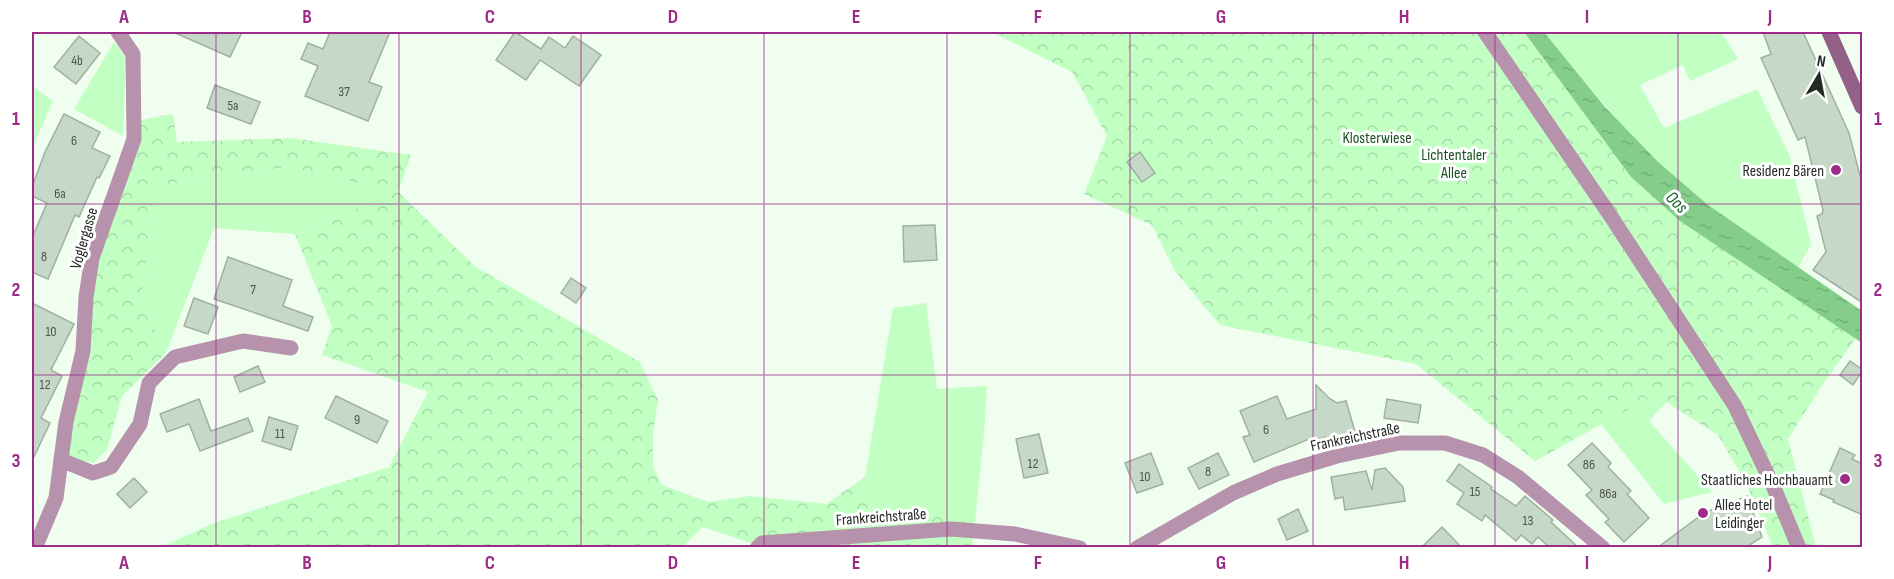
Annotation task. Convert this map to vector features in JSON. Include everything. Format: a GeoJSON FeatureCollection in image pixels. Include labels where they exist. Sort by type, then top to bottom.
{"type":"FeatureCollection","features":[{"type":"Feature","properties":{"kind":"main road"},"geometry":{"type":"LineString","coordinates":[[1832,33],[1863,107]]}},
{"type":"Feature","properties":{"kind":"street","name":"Voglergasse"},"geometry":{"type":"LineString","coordinates":[[35,548],[56,498],[66,422],[83,351],[86,297],[93,258],[134,139],[133,54],[118,32]]}},
{"type":"Feature","properties":{"kind":"street"},"geometry":{"type":"LineString","coordinates":[[1485,32],[1610,215],[1735,406],[1774,488],[1799,548]]}},
{"type":"Feature","properties":{"kind":"street"},"geometry":{"type":"LineString","coordinates":[[61,460],[93,473],[111,466],[140,424],[149,383],[175,357],[243,341],[291,348]]}},
{"type":"Feature","properties":{"kind":"street","name":"Frankreichstraße"},"geometry":{"type":"LineString","coordinates":[[1137,548],[1233,493],[1277,474],[1337,456],[1398,443],[1444,443],[1483,455],[1518,477],[1603,548]]}},
{"type":"Feature","properties":{"kind":"street","name":"Frankreichstraße"},"geometry":{"type":"LineString","coordinates":[[757,548],[762,543],[951,529],[1015,534],[1080,548]]}},
{"type":"Feature","properties":{"kind":"green space","name":"Lichtentaler Allee"},"geometry":{"type":"Polygon","coordinates":[[[992,32],[1524,32],[1631,177],[1680,221],[1856,338],[1788,439],[1816,547],[1773,547],[1746,483],[1718,435],[1666,402],[1658,393],[1535,461],[1416,364],[1220,325],[1175,271],[1152,225],[1084,194],[1107,136],[1072,72],[992,32]]]}},
{"type":"Feature","properties":{"kind":"green space"},"geometry":{"type":"Polygon","coordinates":[[[1544,32],[1721,32],[1738,59],[1690,81],[1683,65],[1640,85],[1664,128],[1757,89],[1789,154],[1811,244],[1798,268],[1706,204],[1671,175],[1612,114],[1544,32]]]}},
{"type":"Feature","properties":{"kind":"green space"},"geometry":{"type":"Polygon","coordinates":[[[114,42],[126,58],[123,136],[74,109],[114,42]]]}},
{"type":"Feature","properties":{"kind":"green space"},"geometry":{"type":"Polygon","coordinates":[[[32,86],[53,101],[32,149],[32,86]]]}},
{"type":"Feature","properties":{"kind":"green space"},"geometry":{"type":"Polygon","coordinates":[[[173,114],[177,142],[290,138],[411,155],[398,192],[476,267],[640,362],[658,400],[653,434],[653,466],[662,485],[708,502],[750,496],[826,504],[865,477],[873,506],[975,523],[972,548],[762,547],[703,527],[681,548],[162,547],[211,524],[389,467],[428,392],[322,355],[332,326],[295,234],[397,192],[289,167],[154,186],[142,301],[166,353],[122,396],[107,450],[93,463],[65,457],[92,258],[141,120],[173,114]]]}},
{"type":"Feature","properties":{"kind":"green space"},"geometry":{"type":"Polygon","coordinates":[[[289,167],[398,192],[295,234],[214,228],[166,353],[142,301],[154,186],[289,167]]]}},
{"type":"Feature","properties":{"kind":"green space"},"geometry":{"type":"Polygon","coordinates":[[[926,303],[937,389],[987,386],[975,523],[873,506],[865,477],[893,308],[926,303]]]}},
{"type":"Feature","properties":{"kind":"green space"},"geometry":{"type":"Polygon","coordinates":[[[1658,392],[1666,402],[1649,421],[1712,492],[1664,504],[1601,424],[1658,392]]]}},
{"type":"Feature","properties":{"kind":"water","name":"Oos"},"geometry":{"type":"Polygon","coordinates":[[[1524,32],[1544,32],[1605,107],[1657,161],[1708,205],[1862,311],[1862,343],[1680,221],[1631,177],[1524,32]]]}},
{"type":"Feature","properties":{"kind":"building"},"geometry":{"type":"Polygon","coordinates":[[[173,32],[242,32],[230,57],[173,32]]]}},
{"type":"Feature","properties":{"kind":"building"},"geometry":{"type":"Polygon","coordinates":[[[330,32],[390,32],[369,82],[382,87],[368,121],[305,96],[318,66],[301,59],[308,43],[323,49],[330,32]]]}},
{"type":"Feature","properties":{"kind":"building"},"geometry":{"type":"Polygon","coordinates":[[[515,32],[541,49],[549,37],[565,48],[573,36],[601,55],[579,86],[540,60],[526,80],[496,60],[515,32]]]}},
{"type":"Feature","properties":{"kind":"building","name":"Residenz Bären"},"geometry":{"type":"Polygon","coordinates":[[[1763,32],[1803,32],[1849,133],[1863,187],[1863,303],[1813,270],[1826,252],[1817,216],[1822,214],[1823,210],[1805,137],[1798,140],[1761,58],[1771,54],[1763,32]]]}},
{"type":"Feature","properties":{"kind":"building"},"geometry":{"type":"Polygon","coordinates":[[[79,36],[100,53],[76,84],[54,67],[79,36]]]}},
{"type":"Feature","properties":{"kind":"building"},"geometry":{"type":"Polygon","coordinates":[[[215,85],[260,102],[251,124],[207,108],[215,85]]]}},
{"type":"Feature","properties":{"kind":"building"},"geometry":{"type":"Polygon","coordinates":[[[64,114],[100,132],[92,148],[110,156],[99,178],[97,177],[79,217],[75,215],[48,279],[32,272],[32,238],[47,203],[32,196],[32,187],[45,152],[64,114]]]}},
{"type":"Feature","properties":{"kind":"building"},"geometry":{"type":"Polygon","coordinates":[[[1140,152],[1155,173],[1142,182],[1127,162],[1140,152]]]}},
{"type":"Feature","properties":{"kind":"building"},"geometry":{"type":"Polygon","coordinates":[[[935,225],[937,260],[904,262],[903,226],[935,225]]]}},
{"type":"Feature","properties":{"kind":"building"},"geometry":{"type":"Polygon","coordinates":[[[228,257],[292,280],[283,306],[313,317],[308,331],[214,299],[228,257]]]}},
{"type":"Feature","properties":{"kind":"building"},"geometry":{"type":"Polygon","coordinates":[[[571,278],[586,288],[576,303],[561,293],[571,278]]]}},
{"type":"Feature","properties":{"kind":"building"},"geometry":{"type":"Polygon","coordinates":[[[194,298],[218,307],[208,334],[184,326],[194,298]]]}},
{"type":"Feature","properties":{"kind":"building"},"geometry":{"type":"Polygon","coordinates":[[[32,303],[74,324],[51,370],[62,376],[41,418],[50,423],[32,461],[32,303]]]}},
{"type":"Feature","properties":{"kind":"building"},"geometry":{"type":"Polygon","coordinates":[[[1850,361],[1863,370],[1853,385],[1840,375],[1850,361]]]}},
{"type":"Feature","properties":{"kind":"building"},"geometry":{"type":"Polygon","coordinates":[[[258,366],[265,382],[240,392],[234,377],[258,366]]]}},
{"type":"Feature","properties":{"kind":"building"},"geometry":{"type":"Polygon","coordinates":[[[1316,385],[1337,403],[1346,401],[1356,435],[1328,443],[1326,437],[1310,442],[1309,439],[1254,462],[1243,437],[1250,435],[1240,411],[1277,396],[1287,419],[1316,409],[1316,385]]]}},
{"type":"Feature","properties":{"kind":"building"},"geometry":{"type":"Polygon","coordinates":[[[336,396],[388,421],[377,443],[325,418],[336,396]]]}},
{"type":"Feature","properties":{"kind":"building"},"geometry":{"type":"Polygon","coordinates":[[[199,399],[211,431],[248,418],[253,431],[200,451],[189,424],[167,432],[160,414],[199,399]]]}},
{"type":"Feature","properties":{"kind":"building"},"geometry":{"type":"Polygon","coordinates":[[[1387,399],[1421,405],[1418,423],[1384,418],[1387,399]]]}},
{"type":"Feature","properties":{"kind":"building"},"geometry":{"type":"Polygon","coordinates":[[[269,417],[298,426],[291,450],[262,441],[269,417]]]}},
{"type":"Feature","properties":{"kind":"building"},"geometry":{"type":"Polygon","coordinates":[[[1039,434],[1048,473],[1024,478],[1016,439],[1039,434]]]}},
{"type":"Feature","properties":{"kind":"building"},"geometry":{"type":"Polygon","coordinates":[[[1592,443],[1611,463],[1608,467],[1631,491],[1627,494],[1649,518],[1624,542],[1605,522],[1609,519],[1586,495],[1592,490],[1568,465],[1592,443]]]}},
{"type":"Feature","properties":{"kind":"building","name":"Staatliches Hochbauamt"},"geometry":{"type":"Polygon","coordinates":[[[1840,448],[1855,455],[1852,459],[1863,464],[1863,515],[1820,494],[1840,448]]]}},
{"type":"Feature","properties":{"kind":"building"},"geometry":{"type":"Polygon","coordinates":[[[1151,453],[1163,484],[1137,493],[1125,463],[1151,453]]]}},
{"type":"Feature","properties":{"kind":"building"},"geometry":{"type":"Polygon","coordinates":[[[1218,453],[1229,475],[1199,489],[1188,468],[1218,453]]]}},
{"type":"Feature","properties":{"kind":"building"},"geometry":{"type":"Polygon","coordinates":[[[1459,464],[1516,506],[1525,496],[1553,520],[1551,522],[1579,548],[1550,548],[1538,537],[1532,544],[1521,535],[1516,541],[1485,515],[1482,521],[1457,504],[1464,493],[1447,481],[1459,464]]]}},
{"type":"Feature","properties":{"kind":"building"},"geometry":{"type":"Polygon","coordinates":[[[1385,468],[1403,487],[1405,501],[1345,510],[1343,497],[1335,499],[1331,477],[1366,471],[1372,490],[1375,470],[1385,468]]]}},
{"type":"Feature","properties":{"kind":"building"},"geometry":{"type":"Polygon","coordinates":[[[134,478],[147,492],[130,508],[117,494],[134,478]]]}},
{"type":"Feature","properties":{"kind":"building"},"geometry":{"type":"Polygon","coordinates":[[[1747,496],[1762,537],[1745,548],[1657,548],[1704,513],[1747,496]]]}},
{"type":"Feature","properties":{"kind":"building"},"geometry":{"type":"Polygon","coordinates":[[[1298,509],[1308,531],[1287,540],[1278,519],[1298,509]]]}},
{"type":"Feature","properties":{"kind":"building"},"geometry":{"type":"Polygon","coordinates":[[[1442,527],[1462,548],[1421,548],[1442,527]]]}},
{"type":"Feature","properties":{"kind":"place","name":"Residenz Bären"},"geometry":{"type":"Point","coordinates":[1836,170]}},
{"type":"Feature","properties":{"kind":"place","name":"Staatliches Hochbauamt"},"geometry":{"type":"Point","coordinates":[1845,479]}},
{"type":"Feature","properties":{"kind":"place","name":"Allee Hotel Leidinger"},"geometry":{"type":"Point","coordinates":[1703,513]}},
{"type":"Feature","properties":{"kind":"park label","name":"Klosterwiese"},"geometry":{"type":"Point","coordinates":[1377,137]}}]}
